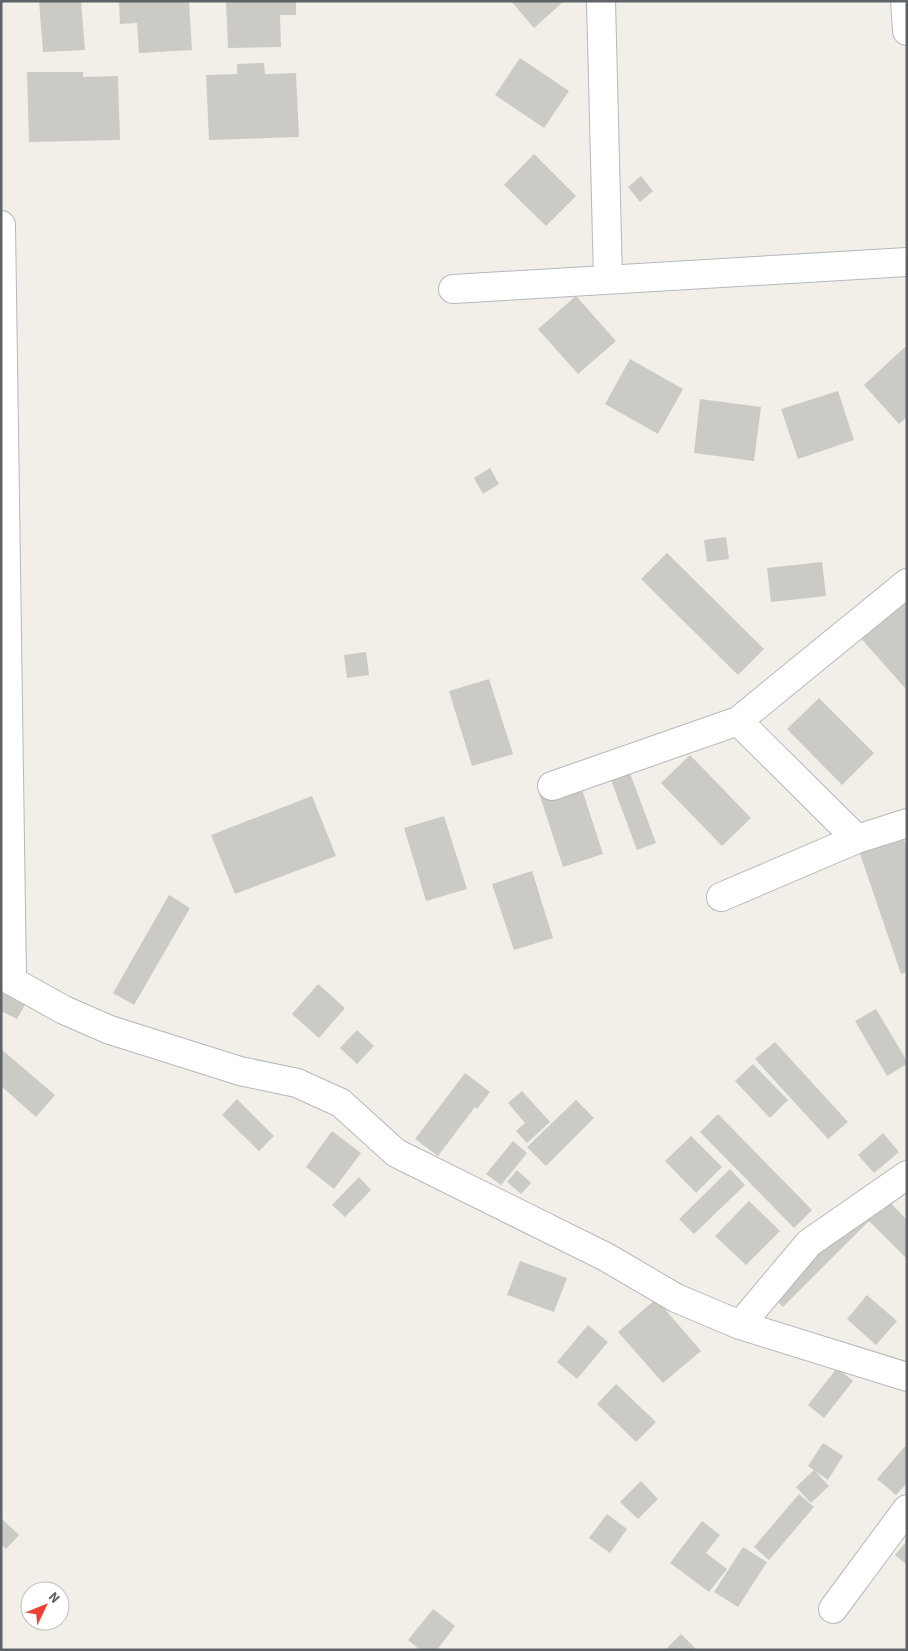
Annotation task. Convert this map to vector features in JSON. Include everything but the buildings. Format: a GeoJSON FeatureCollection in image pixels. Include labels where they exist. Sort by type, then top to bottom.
{"type":"FeatureCollection","features":[{"type":"Feature","properties":{"kind":"street"},"geometry":{"type":"LineString","coordinates":[[601,1],[608,279]]}},
{"type":"Feature","properties":{"kind":"street"},"geometry":{"type":"LineString","coordinates":[[904,1],[907,31]]}},
{"type":"Feature","properties":{"kind":"street"},"geometry":{"type":"LineString","coordinates":[[1,225],[7,977],[64,1010],[110,1030],[240,1071],[297,1083],[341,1103],[396,1154],[606,1257],[676,1298],[740,1325],[907,1377]]}},
{"type":"Feature","properties":{"kind":"street"},"geometry":{"type":"LineString","coordinates":[[453,288],[907,262]]}},
{"type":"Feature","properties":{"kind":"street"},"geometry":{"type":"LineString","coordinates":[[552,786],[738,721],[907,583]]}},
{"type":"Feature","properties":{"kind":"street"},"geometry":{"type":"LineString","coordinates":[[738,721],[857,839]]}},
{"type":"Feature","properties":{"kind":"street"},"geometry":{"type":"LineString","coordinates":[[721,897],[857,839],[907,823]]}},
{"type":"Feature","properties":{"kind":"street"},"geometry":{"type":"LineString","coordinates":[[740,1325],[809,1243],[907,1175]]}},
{"type":"Feature","properties":{"kind":"street"},"geometry":{"type":"LineString","coordinates":[[833,1609],[907,1509]]}}]}
